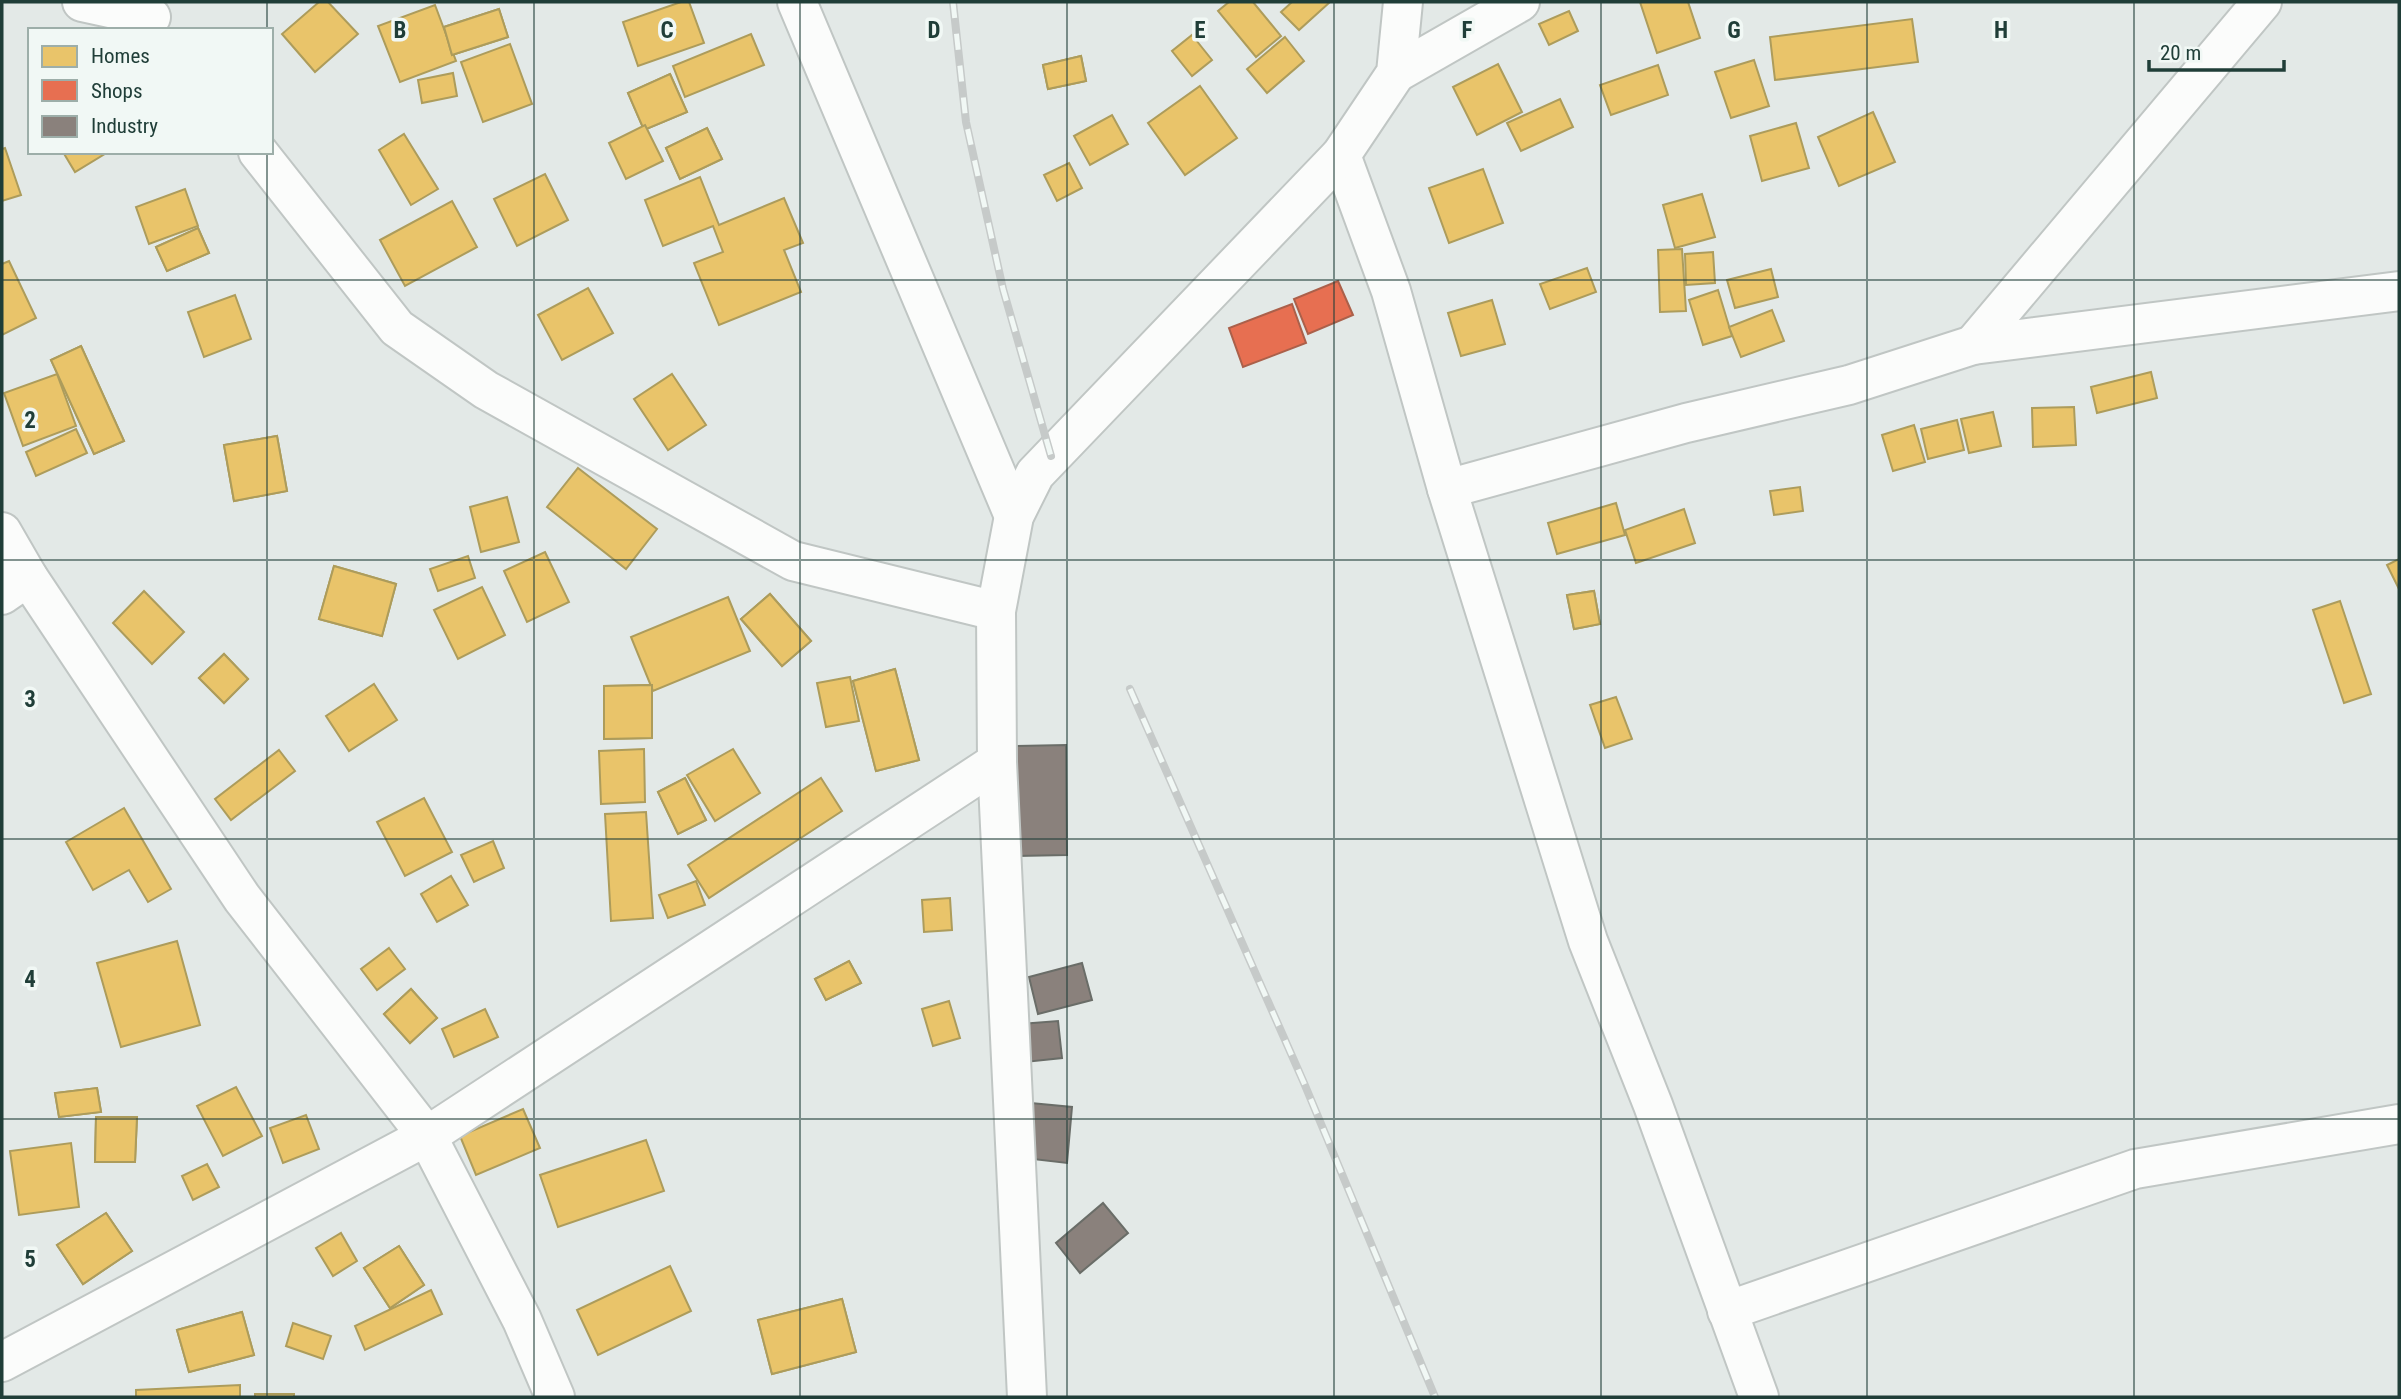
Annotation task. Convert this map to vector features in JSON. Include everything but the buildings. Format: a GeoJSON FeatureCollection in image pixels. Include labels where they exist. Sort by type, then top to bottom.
{"type":"FeatureCollection","features":[{"type":"Feature","properties":{"kind":"street"},"geometry":{"type":"LineString","coordinates":[[82,2],[151,16]]}},
{"type":"Feature","properties":{"kind":"street"},"geometry":{"type":"LineString","coordinates":[[797,2],[1014,516]]}},
{"type":"Feature","properties":{"kind":"street"},"geometry":{"type":"LineString","coordinates":[[1396,73],[1403,2]]}},
{"type":"Feature","properties":{"kind":"street"},"geometry":{"type":"LineString","coordinates":[[1027,1397],[998,762],[996,611],[1014,516],[1035,474],[1341,155],[1396,73],[1520,2]]}},
{"type":"Feature","properties":{"kind":"street"},"geometry":{"type":"LineString","coordinates":[[1973,345],[2262,2]]}},
{"type":"Feature","properties":{"kind":"street"},"geometry":{"type":"LineString","coordinates":[[260,154],[397,328],[486,390],[793,561],[996,611]]}},
{"type":"Feature","properties":{"kind":"street"},"geometry":{"type":"LineString","coordinates":[[1341,155],[1391,291],[1447,489],[1588,940],[1653,1105],[1759,1397]]}},
{"type":"Feature","properties":{"kind":"street"},"geometry":{"type":"LineString","coordinates":[[1447,489],[1686,423],[1849,385],[1973,345],[2399,291]]}},
{"type":"Feature","properties":{"kind":"street"},"geometry":{"type":"LineString","coordinates":[[2,532],[15,586],[242,898],[428,1136],[522,1320],[555,1397]]}},
{"type":"Feature","properties":{"kind":"street"},"geometry":{"type":"LineString","coordinates":[[2,1362],[428,1136],[998,762]]}},
{"type":"Feature","properties":{"kind":"street"},"geometry":{"type":"LineString","coordinates":[[1727,1311],[2135,1169],[2399,1124]]}},
{"type":"Feature","properties":{"kind":"railway"},"geometry":{"type":"LineString","coordinates":[[953,2],[966,122],[1003,289],[1051,456]]}},
{"type":"Feature","properties":{"kind":"railway"},"geometry":{"type":"LineString","coordinates":[[1130,689],[1304,1083],[1435,1397]]}}]}
